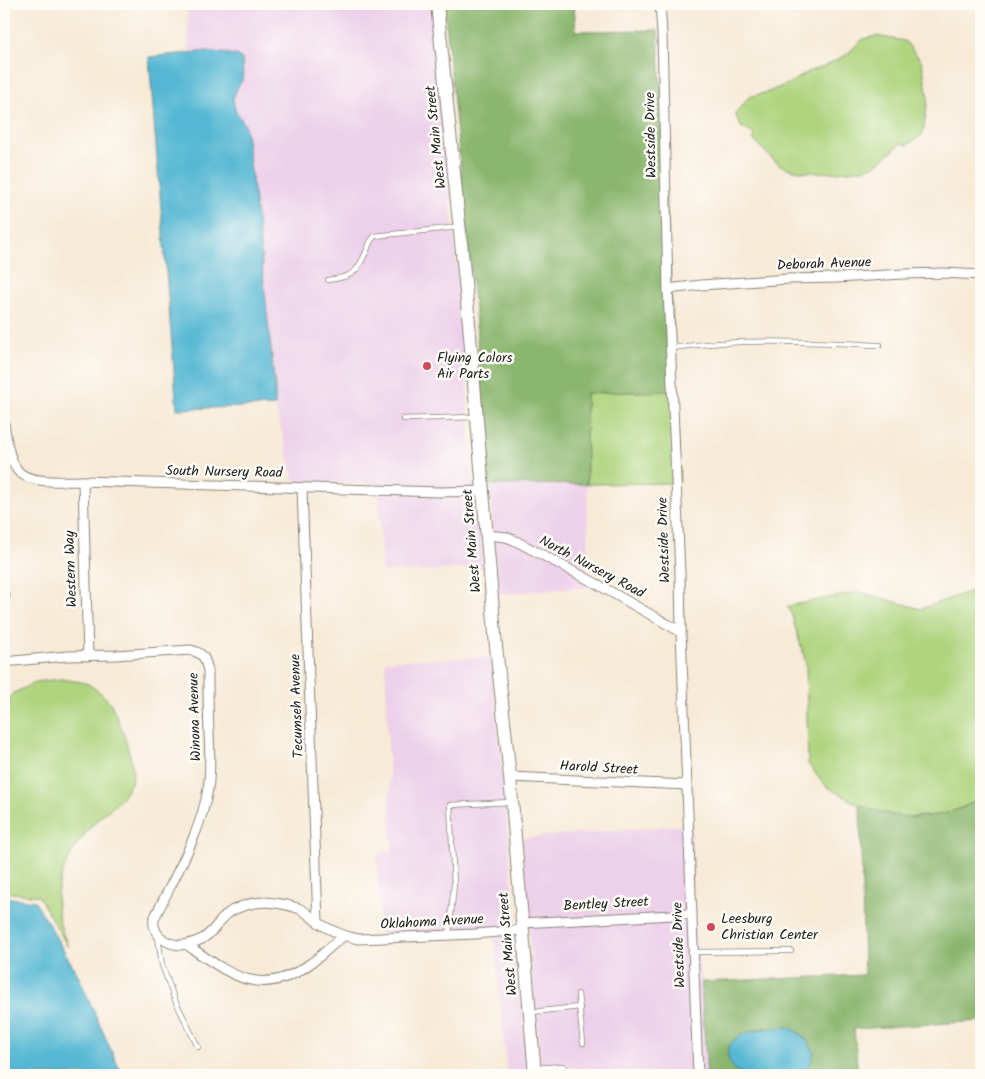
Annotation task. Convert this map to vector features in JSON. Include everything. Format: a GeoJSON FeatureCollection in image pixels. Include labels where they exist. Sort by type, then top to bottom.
{"type":"FeatureCollection","features":[{"type":"Feature","properties":{"kind":"main road","name":"West Main Street"},"geometry":{"type":"LineString","coordinates":[[437,4],[460,227],[496,646],[510,777],[534,1072]]}},
{"type":"Feature","properties":{"kind":"street","name":"Westside Drive"},"geometry":{"type":"LineString","coordinates":[[660,4],[664,80],[668,288],[680,574],[680,632],[698,1075]]}},
{"type":"Feature","properties":{"kind":"street","name":"Deborah Avenue"},"geometry":{"type":"LineString","coordinates":[[668,288],[789,279],[927,274],[981,275]]}},
{"type":"Feature","properties":{"kind":"street","name":"South Nursery Road"},"geometry":{"type":"LineString","coordinates":[[4,422],[10,453],[16,468],[20,473],[29,478],[439,492],[484,491]]}},
{"type":"Feature","properties":{"kind":"street","name":"Western Way"},"geometry":{"type":"LineString","coordinates":[[83,481],[88,656]]}},
{"type":"Feature","properties":{"kind":"street","name":"Tecumseh Avenue"},"geometry":{"type":"LineString","coordinates":[[302,488],[318,922]]}},
{"type":"Feature","properties":{"kind":"street","name":"North Nursery Road"},"geometry":{"type":"LineString","coordinates":[[487,536],[506,537],[514,540],[597,584],[680,632]]}},
{"type":"Feature","properties":{"kind":"street","name":"Winona Avenue"},"geometry":{"type":"LineString","coordinates":[[4,662],[67,656],[190,650],[196,651],[206,659],[211,764],[208,788],[196,831],[154,919],[154,929],[158,936]]}},
{"type":"Feature","properties":{"kind":"street","name":"Harold Street"},"geometry":{"type":"LineString","coordinates":[[510,777],[687,785]]}},
{"type":"Feature","properties":{"kind":"street"},"geometry":{"type":"LineString","coordinates":[[158,936],[164,941],[187,945],[206,936],[232,911],[255,902],[267,902],[291,906],[301,910],[344,936],[332,944],[312,963],[298,972],[282,979],[259,983],[249,981],[211,962],[187,945]]}},
{"type":"Feature","properties":{"kind":"street","name":"Bentley Street"},"geometry":{"type":"LineString","coordinates":[[521,927],[692,914]]}},
{"type":"Feature","properties":{"kind":"street","name":"Oklahoma Avenue"},"geometry":{"type":"LineString","coordinates":[[344,936],[358,939],[449,935],[521,927]]}},
{"type":"Feature","properties":{"kind":"lane"},"geometry":{"type":"LineString","coordinates":[[328,280],[343,278],[352,274],[359,267],[370,240],[375,236],[460,227]]}},
{"type":"Feature","properties":{"kind":"lane"},"geometry":{"type":"LineString","coordinates":[[671,348],[784,341],[880,345]]}},
{"type":"Feature","properties":{"kind":"lane"},"geometry":{"type":"LineString","coordinates":[[404,419],[477,416]]}},
{"type":"Feature","properties":{"kind":"lane"},"geometry":{"type":"LineString","coordinates":[[449,935],[454,884],[450,805],[512,802]]}},
{"type":"Feature","properties":{"kind":"lane"},"geometry":{"type":"LineString","coordinates":[[158,936],[162,965],[174,998],[198,1046]]}},
{"type":"Feature","properties":{"kind":"lane"},"geometry":{"type":"LineString","coordinates":[[693,952],[791,951]]}},
{"type":"Feature","properties":{"kind":"lane"},"geometry":{"type":"LineString","coordinates":[[578,994],[583,1043]]}},
{"type":"Feature","properties":{"kind":"lane"},"geometry":{"type":"LineString","coordinates":[[529,1012],[580,1007]]}},
{"type":"Feature","properties":{"kind":"lane"},"geometry":{"type":"LineString","coordinates":[[534,1072],[564,1066],[568,1075]]}},
{"type":"Feature","properties":{"kind":"shaded area"},"geometry":{"type":"Polygon","coordinates":[[[187,4],[431,4],[463,326],[473,485],[477,485],[483,568],[382,572],[378,484],[295,482],[275,406],[275,388],[258,226],[245,125],[235,110],[233,99],[243,79],[236,55],[208,51],[189,53],[187,4]]]}},
{"type":"Feature","properties":{"kind":"shaded area"},"geometry":{"type":"Polygon","coordinates":[[[587,484],[589,587],[498,594],[490,485],[587,484]]]}},
{"type":"Feature","properties":{"kind":"shaded area"},"geometry":{"type":"Polygon","coordinates":[[[491,657],[528,1075],[507,1075],[494,933],[380,935],[377,853],[392,851],[385,661],[491,657]]]}},
{"type":"Feature","properties":{"kind":"shaded area"},"geometry":{"type":"Polygon","coordinates":[[[692,824],[692,905],[701,982],[707,1075],[541,1075],[521,838],[692,824]]]}},
{"type":"Feature","properties":{"kind":"green space"},"geometry":{"type":"Polygon","coordinates":[[[444,4],[574,4],[576,31],[658,30],[676,391],[586,393],[587,484],[490,485],[475,312],[444,4]]]}},
{"type":"Feature","properties":{"kind":"green space"},"geometry":{"type":"Polygon","coordinates":[[[876,36],[905,41],[922,62],[928,98],[923,134],[907,145],[902,143],[875,165],[866,168],[841,172],[799,171],[788,169],[777,163],[754,141],[754,134],[741,127],[735,114],[749,97],[790,83],[810,71],[846,55],[863,39],[876,36]]]}},
{"type":"Feature","properties":{"kind":"green space"},"geometry":{"type":"Polygon","coordinates":[[[676,391],[680,483],[587,484],[586,393],[676,391]]]}},
{"type":"Feature","properties":{"kind":"green space"},"geometry":{"type":"Polygon","coordinates":[[[981,587],[981,797],[949,813],[902,817],[867,809],[827,787],[808,764],[806,663],[791,613],[787,606],[860,592],[921,609],[981,587]]]}},
{"type":"Feature","properties":{"kind":"green space"},"geometry":{"type":"Polygon","coordinates":[[[62,679],[88,684],[109,701],[117,716],[129,752],[133,773],[132,780],[122,797],[92,826],[76,846],[64,869],[57,894],[57,906],[68,947],[38,896],[4,892],[4,712],[12,694],[36,682],[62,679]]]}},
{"type":"Feature","properties":{"kind":"green space"},"geometry":{"type":"Polygon","coordinates":[[[981,797],[981,1021],[854,1029],[858,1075],[789,1075],[804,1071],[814,1052],[808,1041],[799,1032],[764,1028],[751,1031],[734,1040],[733,1069],[748,1075],[707,1075],[701,982],[864,975],[860,804],[872,810],[899,817],[924,817],[954,811],[981,797]]]}},
{"type":"Feature","properties":{"kind":"water"},"geometry":{"type":"Polygon","coordinates":[[[208,51],[236,55],[242,59],[243,79],[233,99],[235,110],[245,125],[258,226],[275,388],[275,406],[177,409],[149,57],[208,51]]]}},
{"type":"Feature","properties":{"kind":"water"},"geometry":{"type":"Polygon","coordinates":[[[4,897],[35,901],[78,975],[122,1075],[4,1075],[4,897]]]}},
{"type":"Feature","properties":{"kind":"water"},"geometry":{"type":"Polygon","coordinates":[[[789,1027],[803,1037],[814,1052],[811,1063],[804,1071],[789,1075],[748,1075],[733,1069],[728,1058],[728,1048],[733,1041],[750,1032],[789,1027]]]}},
{"type":"Feature","properties":{"kind":"place","name":"Flying Colors Air Parts"},"geometry":{"type":"Point","coordinates":[427,366]}},
{"type":"Feature","properties":{"kind":"place","name":"Leesburg Christian Center"},"geometry":{"type":"Point","coordinates":[711,927]}}]}
